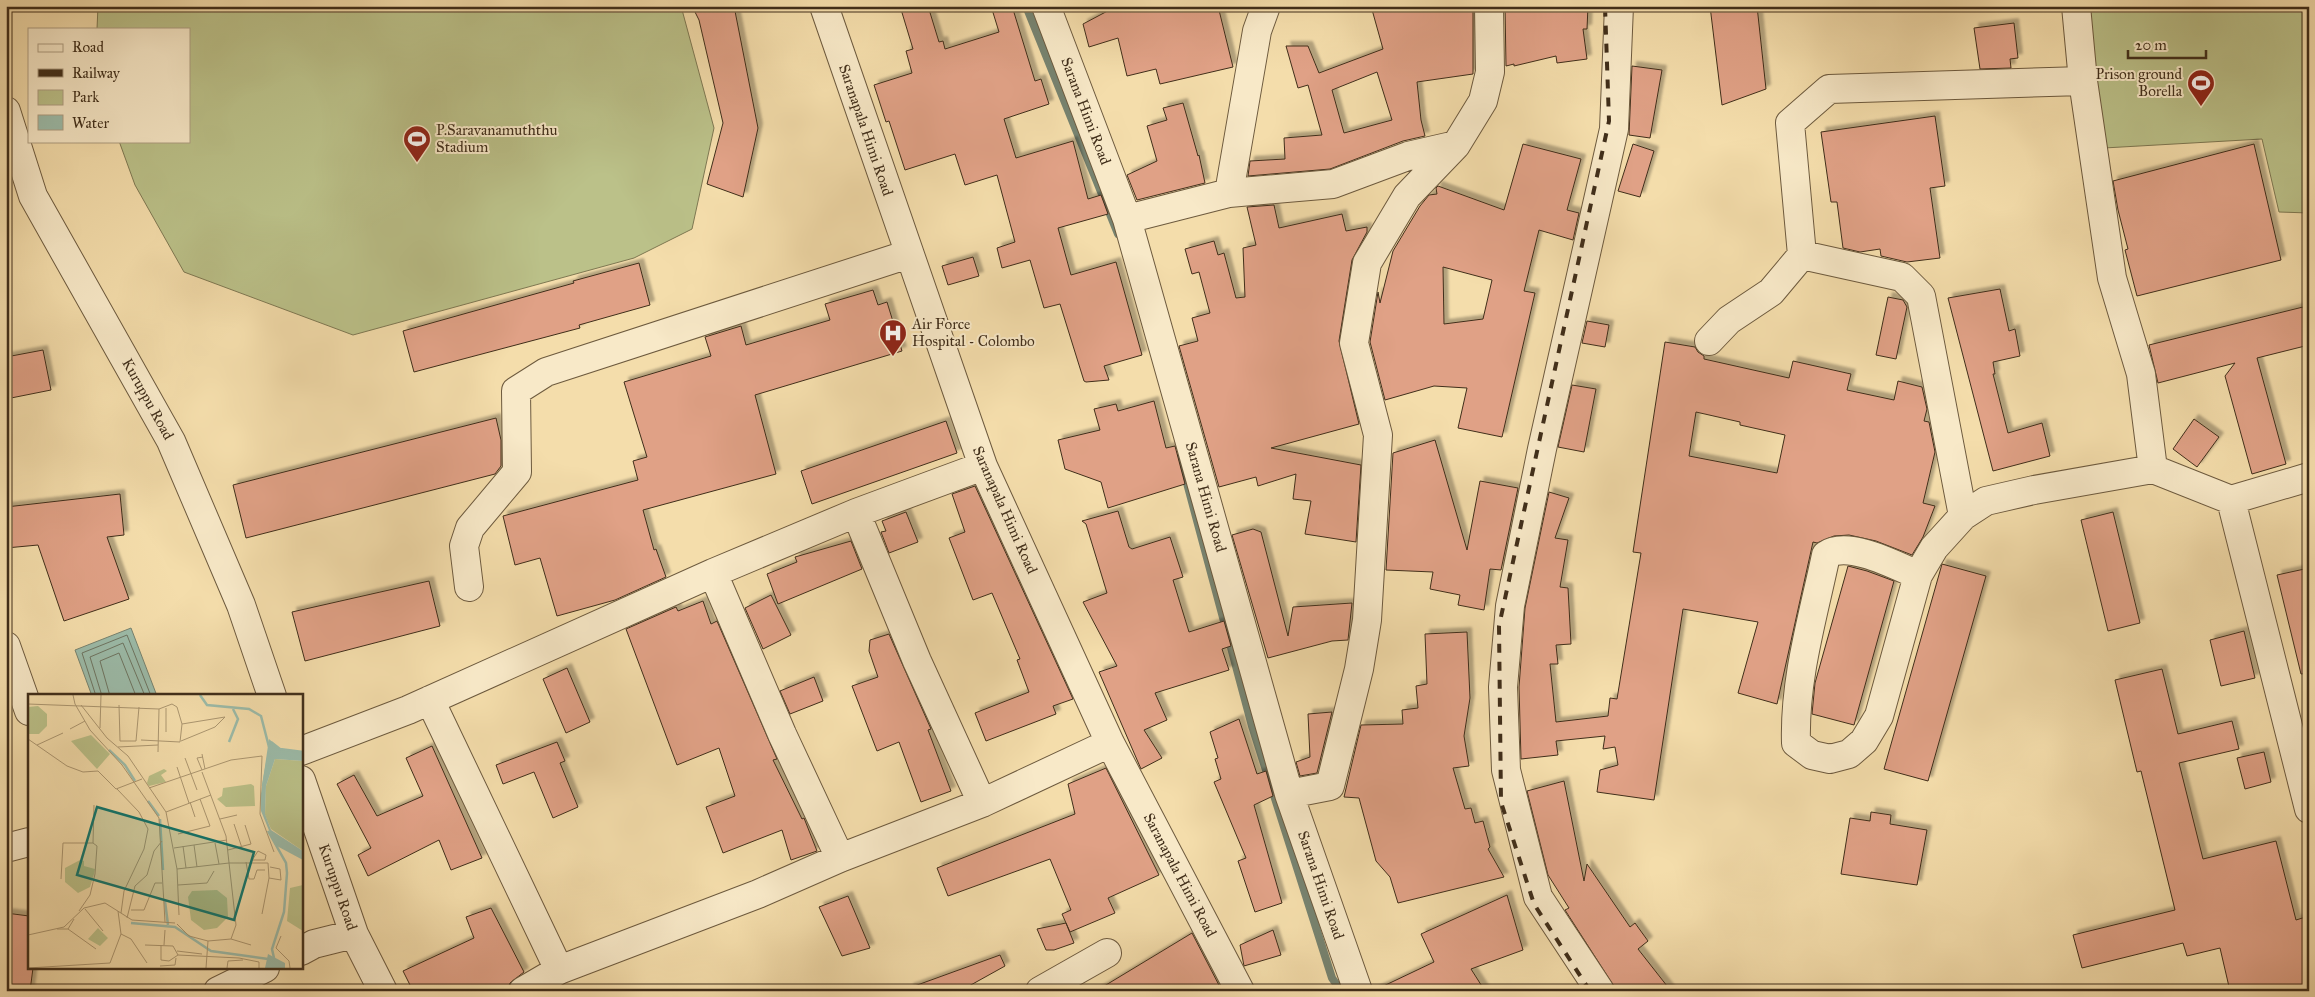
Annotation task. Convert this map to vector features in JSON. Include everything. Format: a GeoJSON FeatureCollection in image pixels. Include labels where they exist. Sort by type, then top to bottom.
{"type":"FeatureCollection","features":[{"type":"Feature","properties":{"kind":"street","name":"Saranapala Himi Road"},"geometry":{"type":"LineString","coordinates":[[824,6],[983,466],[1110,742],[1240,991]]}},
{"type":"Feature","properties":{"kind":"street","name":"Sarana Himi Road"},"geometry":{"type":"LineString","coordinates":[[1046,6],[1127,219],[1289,794],[1358,991]]}},
{"type":"Feature","properties":{"kind":"street"},"geometry":{"type":"LineString","coordinates":[[1229,193],[1257,31],[1266,6]]}},
{"type":"Feature","properties":{"kind":"street"},"geometry":{"type":"LineString","coordinates":[[1289,794],[1330,786],[1359,669],[1367,620],[1378,435],[1354,343],[1367,263],[1407,196],[1456,145],[1483,101],[1490,72],[1490,6]]}},
{"type":"Feature","properties":{"kind":"street"},"geometry":{"type":"LineString","coordinates":[[1600,991],[1538,897],[1506,770],[1503,687],[1510,606],[1544,440],[1614,128],[1619,6]]}},
{"type":"Feature","properties":{"kind":"street"},"geometry":{"type":"LineString","coordinates":[[2076,6],[2083,81],[2112,278],[2141,374],[2153,470]]}},
{"type":"Feature","properties":{"kind":"street"},"geometry":{"type":"LineString","coordinates":[[1709,340],[1729,320],[1770,292],[1802,256],[1790,122],[1828,89],[2083,81]]}},
{"type":"Feature","properties":{"kind":"street","name":"Kuruppu Road"},"geometry":{"type":"LineString","coordinates":[[6,111],[34,196],[172,441],[242,605],[271,694]]}},
{"type":"Feature","properties":{"kind":"street"},"geometry":{"type":"LineString","coordinates":[[1127,219],[1229,193],[1333,184],[1408,156],[1456,145]]}},
{"type":"Feature","properties":{"kind":"street"},"geometry":{"type":"LineString","coordinates":[[469,587],[464,546],[470,528],[517,472],[516,391],[546,372],[909,254]]}},
{"type":"Feature","properties":{"kind":"street"},"geometry":{"type":"LineString","coordinates":[[1802,256],[1902,277],[1922,296],[1963,516]]}},
{"type":"Feature","properties":{"kind":"street"},"geometry":{"type":"LineString","coordinates":[[302,751],[430,700],[713,573],[856,513],[983,466]]}},
{"type":"Feature","properties":{"kind":"street"},"geometry":{"type":"LineString","coordinates":[[1918,575],[1868,555],[1845,549],[1833,550],[1826,555],[1799,682],[1795,719],[1796,743],[1812,756],[1830,759],[1849,754],[1864,741],[1879,716],[1918,575],[1934,548],[1963,516],[1986,501],[2034,490],[2153,470],[2231,500],[2309,477]]}},
{"type":"Feature","properties":{"kind":"street"},"geometry":{"type":"LineString","coordinates":[[2231,500],[2309,809]]}},
{"type":"Feature","properties":{"kind":"street"},"geometry":{"type":"LineString","coordinates":[[856,513],[917,661],[982,803]]}},
{"type":"Feature","properties":{"kind":"street"},"geometry":{"type":"LineString","coordinates":[[713,573],[782,734],[840,858]]}},
{"type":"Feature","properties":{"kind":"street"},"geometry":{"type":"LineString","coordinates":[[6,646],[28,708]]}},
{"type":"Feature","properties":{"kind":"street"},"geometry":{"type":"LineString","coordinates":[[430,700],[559,970]]}},
{"type":"Feature","properties":{"kind":"street"},"geometry":{"type":"LineString","coordinates":[[523,991],[559,970],[758,894],[840,858],[982,803],[1110,742]]}},
{"type":"Feature","properties":{"kind":"street","name":"Kuruppu Road"},"geometry":{"type":"LineString","coordinates":[[302,783],[354,934],[383,991]]}},
{"type":"Feature","properties":{"kind":"street"},"geometry":{"type":"LineString","coordinates":[[6,848],[28,842]]}},
{"type":"Feature","properties":{"kind":"street"},"geometry":{"type":"LineString","coordinates":[[302,950],[314,944],[354,934]]}},
{"type":"Feature","properties":{"kind":"street"},"geometry":{"type":"LineString","coordinates":[[1040,991],[1107,953]]}},
{"type":"Feature","properties":{"kind":"street"},"geometry":{"type":"LineString","coordinates":[[218,991],[261,970]]}},
{"type":"Feature","properties":{"kind":"green space","name":"P.Saravanamuththu Stadium"},"geometry":{"type":"Polygon","coordinates":[[[98,6],[681,6],[714,128],[692,229],[634,258],[353,335],[184,272],[135,185],[119,142],[190,142],[190,28],[97,28],[98,6]]]}},
{"type":"Feature","properties":{"kind":"green space","name":"Prison ground Borella"},"geometry":{"type":"Polygon","coordinates":[[[2085,6],[2309,6],[2309,213],[2279,212],[2262,139],[2104,148],[2085,6]]]}},
{"type":"Feature","properties":{"kind":"water"},"geometry":{"type":"Polygon","coordinates":[[[131,628],[156,694],[91,694],[75,650],[131,628]]]}},
{"type":"Feature","properties":{"kind":"building"},"geometry":{"type":"Polygon","coordinates":[[[692,6],[734,6],[758,128],[743,197],[707,184],[723,123],[699,20],[692,6]]]}},
{"type":"Feature","properties":{"kind":"building"},"geometry":{"type":"Polygon","coordinates":[[[900,6],[928,6],[939,42],[943,41],[945,49],[999,32],[991,6],[1012,6],[1035,81],[1041,79],[1049,104],[1004,119],[1016,158],[1073,141],[1088,199],[1101,195],[1108,214],[1058,228],[1071,275],[1116,262],[1142,355],[1104,366],[1109,380],[1084,381],[1060,304],[1044,308],[1030,260],[1002,268],[997,248],[1015,242],[997,175],[965,185],[955,154],[905,170],[889,121],[886,122],[874,85],[912,73],[906,51],[913,49],[900,6]]]}},
{"type":"Feature","properties":{"kind":"building"},"geometry":{"type":"Polygon","coordinates":[[[1117,6],[1218,6],[1233,67],[1160,84],[1156,69],[1127,76],[1118,38],[1089,47],[1083,24],[1117,6]]]}},
{"type":"Feature","properties":{"kind":"building"},"geometry":{"type":"Polygon","coordinates":[[[1371,6],[1473,6],[1473,74],[1417,82],[1421,120],[1425,136],[1403,141],[1330,169],[1248,176],[1250,161],[1285,159],[1284,138],[1322,135],[1308,85],[1298,88],[1286,46],[1308,46],[1319,73],[1383,49],[1371,6]],[[1377,72],[1332,90],[1344,133],[1392,120],[1377,72]]]}},
{"type":"Feature","properties":{"kind":"building"},"geometry":{"type":"Polygon","coordinates":[[[1505,6],[1588,6],[1587,29],[1583,29],[1587,59],[1557,63],[1556,56],[1514,66],[1514,64],[1506,66],[1505,6]]]}},
{"type":"Feature","properties":{"kind":"building"},"geometry":{"type":"Polygon","coordinates":[[[1710,6],[1757,6],[1766,89],[1722,105],[1710,6]]]}},
{"type":"Feature","properties":{"kind":"building"},"geometry":{"type":"Polygon","coordinates":[[[2014,23],[2018,58],[2010,59],[2011,68],[1980,69],[1974,28],[2014,23]]]}},
{"type":"Feature","properties":{"kind":"building"},"geometry":{"type":"Polygon","coordinates":[[[1632,66],[1662,70],[1650,138],[1629,135],[1632,66]]]}},
{"type":"Feature","properties":{"kind":"building"},"geometry":{"type":"Polygon","coordinates":[[[1183,103],[1199,155],[1205,183],[1137,200],[1127,175],[1157,161],[1147,126],[1167,120],[1163,108],[1183,103]]]}},
{"type":"Feature","properties":{"kind":"building"},"geometry":{"type":"Polygon","coordinates":[[[1935,116],[1945,186],[1930,188],[1940,258],[1907,262],[1881,256],[1880,249],[1860,252],[1843,248],[1837,202],[1831,202],[1821,132],[1935,116]]]}},
{"type":"Feature","properties":{"kind":"building"},"geometry":{"type":"Polygon","coordinates":[[[1523,144],[1581,159],[1567,210],[1579,213],[1573,240],[1539,230],[1524,291],[1535,293],[1502,437],[1458,428],[1467,388],[1434,386],[1385,400],[1370,342],[1378,292],[1380,303],[1393,251],[1420,206],[1429,195],[1437,194],[1436,188],[1438,186],[1504,210],[1523,144]],[[1443,267],[1444,324],[1483,319],[1492,280],[1443,267]]]}},
{"type":"Feature","properties":{"kind":"building"},"geometry":{"type":"Polygon","coordinates":[[[1633,144],[1654,151],[1640,197],[1618,191],[1633,144]]]}},
{"type":"Feature","properties":{"kind":"building"},"geometry":{"type":"Polygon","coordinates":[[[2254,144],[2281,260],[2137,296],[2125,250],[2128,249],[2113,181],[2254,144]]]}},
{"type":"Feature","properties":{"kind":"building"},"geometry":{"type":"Polygon","coordinates":[[[1274,205],[1279,228],[1342,214],[1346,231],[1367,227],[1367,232],[1352,260],[1339,341],[1359,424],[1271,448],[1361,465],[1356,542],[1305,534],[1311,501],[1293,499],[1296,474],[1258,486],[1256,477],[1219,487],[1179,346],[1198,341],[1192,318],[1210,313],[1199,272],[1192,274],[1185,249],[1214,241],[1218,255],[1224,253],[1236,298],[1245,297],[1243,248],[1256,245],[1247,207],[1274,205]]]}},
{"type":"Feature","properties":{"kind":"building"},"geometry":{"type":"Polygon","coordinates":[[[973,257],[979,276],[948,285],[942,266],[973,257]]]}},
{"type":"Feature","properties":{"kind":"building"},"geometry":{"type":"Polygon","coordinates":[[[639,263],[650,305],[579,325],[580,328],[414,372],[403,331],[639,263]]]}},
{"type":"Feature","properties":{"kind":"building"},"geometry":{"type":"Polygon","coordinates":[[[2000,289],[2009,331],[2015,329],[2020,356],[1993,362],[1995,374],[1993,374],[2008,433],[2042,423],[2050,456],[1993,471],[1948,298],[2000,289]]]}},
{"type":"Feature","properties":{"kind":"building"},"geometry":{"type":"Polygon","coordinates":[[[873,290],[878,305],[887,302],[902,351],[755,395],[776,474],[643,510],[654,550],[656,549],[666,577],[615,600],[557,616],[540,558],[515,565],[503,516],[638,480],[633,461],[647,457],[624,382],[711,356],[705,337],[741,326],[746,345],[830,320],[825,304],[873,290]]]}},
{"type":"Feature","properties":{"kind":"building"},"geometry":{"type":"Polygon","coordinates":[[[1888,297],[1903,300],[1907,307],[1896,359],[1876,355],[1888,297]]]}},
{"type":"Feature","properties":{"kind":"building"},"geometry":{"type":"Polygon","coordinates":[[[2303,307],[2309,331],[2309,345],[2257,358],[2286,464],[2252,474],[2225,376],[2235,363],[2158,383],[2149,345],[2303,307]]]}},
{"type":"Feature","properties":{"kind":"building"},"geometry":{"type":"Polygon","coordinates":[[[1587,321],[1609,325],[1605,347],[1582,343],[1587,321]]]}},
{"type":"Feature","properties":{"kind":"building"},"geometry":{"type":"Polygon","coordinates":[[[1665,342],[1695,347],[1704,356],[1704,359],[1789,378],[1793,361],[1851,374],[1847,390],[1894,400],[1898,381],[1922,387],[1927,409],[1924,421],[1929,422],[1935,452],[1923,503],[1935,506],[1923,537],[1912,555],[1876,541],[1849,535],[1834,536],[1817,543],[1813,542],[1777,704],[1738,693],[1758,622],[1683,609],[1654,800],[1597,792],[1600,770],[1618,765],[1615,747],[1603,749],[1605,736],[1556,741],[1558,755],[1521,759],[1519,687],[1525,608],[1549,492],[1569,498],[1555,538],[1568,540],[1560,587],[1568,588],[1571,644],[1556,645],[1558,664],[1550,664],[1556,722],[1608,716],[1610,698],[1617,699],[1641,553],[1633,552],[1665,342]],[[1696,412],[1689,456],[1777,473],[1785,435],[1740,425],[1740,422],[1696,412]]]}},
{"type":"Feature","properties":{"kind":"building"},"geometry":{"type":"Polygon","coordinates":[[[43,350],[51,390],[6,399],[6,357],[43,350]]]}},
{"type":"Feature","properties":{"kind":"building"},"geometry":{"type":"Polygon","coordinates":[[[1572,385],[1596,389],[1584,452],[1558,447],[1572,385]]]}},
{"type":"Feature","properties":{"kind":"building"},"geometry":{"type":"Polygon","coordinates":[[[1154,401],[1166,448],[1175,446],[1185,484],[1108,508],[1101,482],[1065,469],[1058,440],[1100,430],[1094,409],[1116,404],[1118,411],[1154,401]]]}},
{"type":"Feature","properties":{"kind":"building"},"geometry":{"type":"Polygon","coordinates":[[[496,418],[501,440],[501,466],[495,474],[246,538],[233,485],[496,418]]]}},
{"type":"Feature","properties":{"kind":"building"},"geometry":{"type":"Polygon","coordinates":[[[2194,419],[2219,437],[2197,467],[2173,449],[2194,419]]]}},
{"type":"Feature","properties":{"kind":"building"},"geometry":{"type":"Polygon","coordinates":[[[946,421],[957,453],[812,504],[801,471],[946,421]]]}},
{"type":"Feature","properties":{"kind":"building"},"geometry":{"type":"Polygon","coordinates":[[[1435,440],[1467,550],[1480,481],[1518,488],[1501,570],[1490,569],[1484,610],[1458,605],[1460,595],[1430,589],[1433,572],[1386,570],[1393,453],[1435,440]]]}},
{"type":"Feature","properties":{"kind":"building"},"geometry":{"type":"Polygon","coordinates":[[[975,486],[1073,699],[1053,706],[1056,714],[986,741],[975,713],[1029,692],[1017,660],[1020,659],[992,593],[973,600],[949,538],[965,532],[952,494],[975,486]]]}},
{"type":"Feature","properties":{"kind":"building"},"geometry":{"type":"Polygon","coordinates":[[[120,494],[124,535],[107,537],[129,599],[64,621],[38,545],[6,548],[6,507],[120,494]]]}},
{"type":"Feature","properties":{"kind":"building"},"geometry":{"type":"Polygon","coordinates":[[[1118,511],[1129,547],[1132,549],[1170,537],[1183,577],[1173,580],[1189,632],[1224,621],[1231,646],[1222,649],[1229,670],[1155,693],[1167,720],[1144,730],[1162,758],[1141,769],[1099,672],[1117,666],[1083,602],[1107,593],[1086,524],[1082,521],[1118,511]]]}},
{"type":"Feature","properties":{"kind":"building"},"geometry":{"type":"Polygon","coordinates":[[[906,512],[918,542],[889,553],[881,532],[886,531],[882,521],[906,512]]]}},
{"type":"Feature","properties":{"kind":"building"},"geometry":{"type":"Polygon","coordinates":[[[2113,512],[2140,623],[2108,631],[2081,520],[2113,512]]]}},
{"type":"Feature","properties":{"kind":"building"},"geometry":{"type":"Polygon","coordinates":[[[1253,529],[1261,532],[1288,636],[1293,607],[1352,603],[1348,640],[1332,641],[1268,658],[1232,535],[1253,529]]]}},
{"type":"Feature","properties":{"kind":"building"},"geometry":{"type":"Polygon","coordinates":[[[851,541],[862,569],[778,604],[767,574],[797,562],[795,557],[851,541]]]}},
{"type":"Feature","properties":{"kind":"building"},"geometry":{"type":"Polygon","coordinates":[[[1942,564],[1986,576],[1928,781],[1884,769],[1942,564]]]}},
{"type":"Feature","properties":{"kind":"building"},"geometry":{"type":"Polygon","coordinates":[[[1848,566],[1894,581],[1854,725],[1812,714],[1815,683],[1848,566]]]}},
{"type":"Feature","properties":{"kind":"building"},"geometry":{"type":"Polygon","coordinates":[[[2309,568],[2309,673],[2301,674],[2277,575],[2309,568]]]}},
{"type":"Feature","properties":{"kind":"building"},"geometry":{"type":"Polygon","coordinates":[[[429,581],[440,626],[305,661],[292,612],[429,581]]]}},
{"type":"Feature","properties":{"kind":"building"},"geometry":{"type":"Polygon","coordinates":[[[771,595],[791,635],[763,649],[745,608],[771,595]]]}},
{"type":"Feature","properties":{"kind":"building"},"geometry":{"type":"Polygon","coordinates":[[[703,601],[711,624],[717,621],[777,759],[773,760],[802,819],[804,818],[817,851],[791,860],[782,830],[723,853],[706,807],[735,796],[719,748],[677,765],[626,629],[676,607],[678,611],[703,601]]]}},
{"type":"Feature","properties":{"kind":"building"},"geometry":{"type":"Polygon","coordinates":[[[2244,631],[2255,678],[2221,686],[2210,640],[2244,631]]]}},
{"type":"Feature","properties":{"kind":"building"},"geometry":{"type":"Polygon","coordinates":[[[1467,632],[1470,698],[1464,736],[1469,766],[1453,768],[1465,809],[1471,808],[1475,823],[1483,821],[1490,847],[1488,849],[1504,877],[1398,903],[1390,877],[1376,861],[1359,798],[1344,797],[1361,725],[1403,724],[1402,710],[1418,708],[1416,686],[1427,684],[1425,634],[1467,632]]]}},
{"type":"Feature","properties":{"kind":"building"},"geometry":{"type":"Polygon","coordinates":[[[889,634],[931,729],[928,730],[951,791],[921,802],[899,742],[877,751],[852,686],[878,677],[869,651],[870,640],[889,634]]]}},
{"type":"Feature","properties":{"kind":"building"},"geometry":{"type":"Polygon","coordinates":[[[567,668],[590,722],[566,733],[543,679],[567,668]]]}},
{"type":"Feature","properties":{"kind":"building"},"geometry":{"type":"Polygon","coordinates":[[[2162,669],[2178,734],[2232,721],[2239,749],[2179,763],[2203,859],[2276,841],[2296,920],[2309,916],[2309,991],[2230,991],[2220,948],[2187,956],[2183,943],[2082,968],[2073,935],[2175,910],[2141,771],[2137,772],[2115,680],[2162,669]]]}},
{"type":"Feature","properties":{"kind":"building"},"geometry":{"type":"Polygon","coordinates":[[[814,677],[823,701],[790,714],[780,691],[814,677]]]}},
{"type":"Feature","properties":{"kind":"building"},"geometry":{"type":"Polygon","coordinates":[[[1332,712],[1317,773],[1300,776],[1296,762],[1310,757],[1308,714],[1332,712]]]}},
{"type":"Feature","properties":{"kind":"building"},"geometry":{"type":"Polygon","coordinates":[[[1239,719],[1257,774],[1266,771],[1273,796],[1254,805],[1282,903],[1255,912],[1238,861],[1246,858],[1214,782],[1221,779],[1215,759],[1218,758],[1210,732],[1239,719]]]}},
{"type":"Feature","properties":{"kind":"building"},"geometry":{"type":"Polygon","coordinates":[[[557,742],[565,761],[560,763],[578,807],[553,818],[534,772],[503,784],[496,765],[557,742]]]}},
{"type":"Feature","properties":{"kind":"building"},"geometry":{"type":"Polygon","coordinates":[[[432,746],[482,858],[451,870],[439,840],[368,876],[358,855],[371,848],[337,784],[354,775],[377,816],[423,796],[406,758],[432,746]]]}},
{"type":"Feature","properties":{"kind":"building"},"geometry":{"type":"Polygon","coordinates":[[[2264,752],[2271,782],[2245,789],[2237,758],[2264,752]]]}},
{"type":"Feature","properties":{"kind":"building"},"geometry":{"type":"Polygon","coordinates":[[[1106,768],[1159,875],[1108,898],[1115,913],[1070,932],[1062,914],[1071,910],[1050,859],[948,896],[937,868],[1075,814],[1068,784],[1106,768]]]}},
{"type":"Feature","properties":{"kind":"building"},"geometry":{"type":"Polygon","coordinates":[[[1564,781],[1584,881],[1587,864],[1630,927],[1635,923],[1648,941],[1638,949],[1671,991],[1617,991],[1565,910],[1569,908],[1548,875],[1527,791],[1564,781]]]}},
{"type":"Feature","properties":{"kind":"building"},"geometry":{"type":"Polygon","coordinates":[[[1871,812],[1891,815],[1890,824],[1927,830],[1917,885],[1841,874],[1850,818],[1870,821],[1871,812]]]}},
{"type":"Feature","properties":{"kind":"building"},"geometry":{"type":"Polygon","coordinates":[[[1507,895],[1523,950],[1471,969],[1485,991],[1373,991],[1434,962],[1421,934],[1507,895]]]}},
{"type":"Feature","properties":{"kind":"building"},"geometry":{"type":"Polygon","coordinates":[[[848,896],[870,948],[842,956],[819,907],[848,896]]]}},
{"type":"Feature","properties":{"kind":"building"},"geometry":{"type":"Polygon","coordinates":[[[491,908],[524,972],[510,983],[507,991],[413,991],[403,971],[474,938],[466,917],[491,908]]]}},
{"type":"Feature","properties":{"kind":"building"},"geometry":{"type":"Polygon","coordinates":[[[6,913],[28,916],[28,970],[33,970],[30,991],[6,991],[6,913]]]}},
{"type":"Feature","properties":{"kind":"building"},"geometry":{"type":"Polygon","coordinates":[[[1066,923],[1074,943],[1054,950],[1046,950],[1037,929],[1066,923]]]}},
{"type":"Feature","properties":{"kind":"building"},"geometry":{"type":"Polygon","coordinates":[[[1273,930],[1281,955],[1244,966],[1240,945],[1273,930]]]}},
{"type":"Feature","properties":{"kind":"building"},"geometry":{"type":"Polygon","coordinates":[[[1192,933],[1222,991],[1096,991],[1192,933]]]}},
{"type":"Feature","properties":{"kind":"building"},"geometry":{"type":"Polygon","coordinates":[[[1000,955],[1005,966],[960,991],[910,991],[909,988],[1000,955]]]}},
{"type":"Feature","properties":{"kind":"waterway"},"geometry":{"type":"LineString","coordinates":[[1026,6],[1118,234]]}},
{"type":"Feature","properties":{"kind":"waterway"},"geometry":{"type":"LineString","coordinates":[[1180,457],[1252,726],[1332,978],[1341,991]]}},
{"type":"Feature","properties":{"kind":"railway"},"geometry":{"type":"LineString","coordinates":[[1590,991],[1534,904],[1501,802],[1499,626],[1609,121],[1605,6]]}},
{"type":"Feature","properties":{"kind":"place","name":"Prison ground Borella"},"geometry":{"type":"Point","coordinates":[2201,107]}},
{"type":"Feature","properties":{"kind":"place","name":"P.Saravanamuththu Stadium"},"geometry":{"type":"Point","coordinates":[417,163]}},
{"type":"Feature","properties":{"kind":"place","name":"Air Force Hospital - Colombo"},"geometry":{"type":"Point","coordinates":[893,357]}}]}
